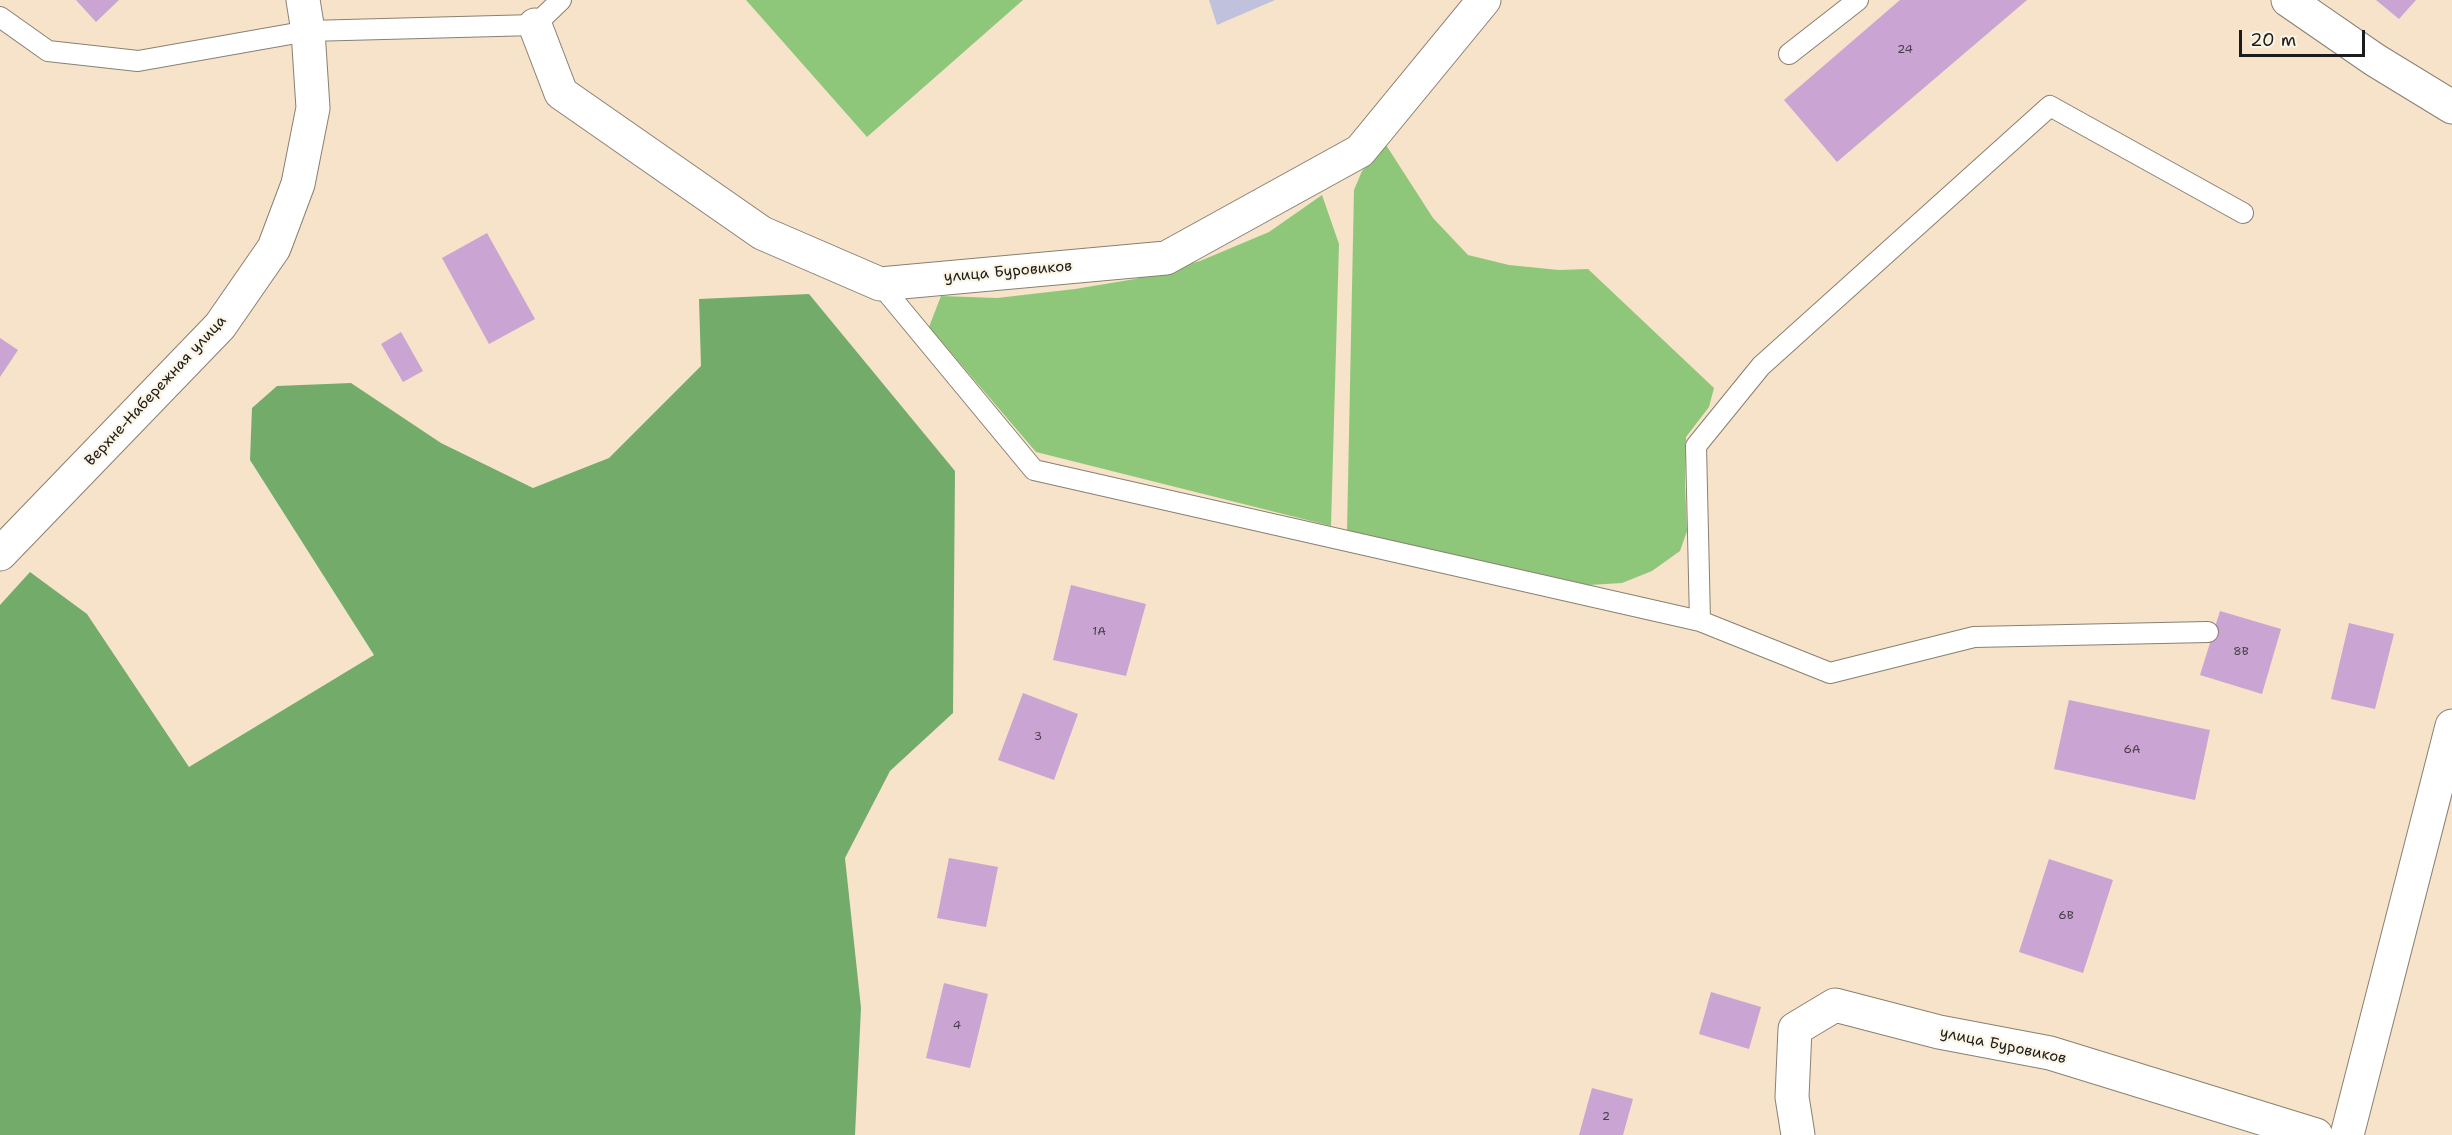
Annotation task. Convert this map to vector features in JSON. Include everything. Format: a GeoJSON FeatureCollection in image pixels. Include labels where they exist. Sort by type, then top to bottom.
{"type":"FeatureCollection","features":[{"type":"Feature","properties":{"kind":"street","name":"улица Буровиков"},"geometry":{"type":"LineString","coordinates":[[535,25],[561,93],[762,233],[880,284],[1166,258],[1360,151],[1484,0]]}},
{"type":"Feature","properties":{"kind":"street"},"geometry":{"type":"LineString","coordinates":[[2288,0],[2375,60],[2452,107]]}},
{"type":"Feature","properties":{"kind":"street","name":"Верхне-Набережная улица"},"geometry":{"type":"LineString","coordinates":[[0,554],[220,326],[274,248],[298,184],[314,108],[305,15]]}},
{"type":"Feature","properties":{"kind":"street"},"geometry":{"type":"LineString","coordinates":[[2347,1135],[2452,726]]}},
{"type":"Feature","properties":{"kind":"street","name":"улица Буровиков"},"geometry":{"type":"LineString","coordinates":[[1798,1135],[1792,1097],[1795,1029],[1835,1005],[1939,1032],[2050,1053],[2316,1135]]}},
{"type":"Feature","properties":{"kind":"lane"},"geometry":{"type":"LineString","coordinates":[[0,17],[48,51],[138,61],[305,15],[535,25],[561,0]]}},
{"type":"Feature","properties":{"kind":"lane"},"geometry":{"type":"LineString","coordinates":[[1789,54],[1858,0]]}},
{"type":"Feature","properties":{"kind":"lane"},"geometry":{"type":"LineString","coordinates":[[1700,621],[1696,446],[1761,366],[2050,106],[2243,213]]}},
{"type":"Feature","properties":{"kind":"lane"},"geometry":{"type":"LineString","coordinates":[[880,284],[1034,470],[1700,621],[1830,673],[1974,637],[2208,632]]}},
{"type":"Feature","properties":{"kind":"shaded area"},"geometry":{"type":"Polygon","coordinates":[[[1209,0],[1275,0],[1217,25],[1209,0]]]}},
{"type":"Feature","properties":{"kind":"green space"},"geometry":{"type":"Polygon","coordinates":[[[746,0],[1023,0],[867,137],[746,0]]]}},
{"type":"Feature","properties":{"kind":"green space"},"geometry":{"type":"Polygon","coordinates":[[[1386,145],[1433,218],[1468,255],[1509,265],[1559,270],[1588,269],[1714,388],[1709,407],[1686,437],[1687,531],[1680,551],[1652,571],[1622,583],[1589,585],[1347,531],[1354,190],[1362,171],[1386,145]]]}},
{"type":"Feature","properties":{"kind":"green space"},"geometry":{"type":"Polygon","coordinates":[[[1322,195],[1339,244],[1331,526],[1036,452],[929,327],[941,296],[997,298],[1135,279],[1200,261],[1269,232],[1322,195]]]}},
{"type":"Feature","properties":{"kind":"green space"},"geometry":{"type":"Polygon","coordinates":[[[809,294],[955,471],[953,713],[890,771],[845,858],[861,1008],[855,1135],[0,1135],[0,605],[30,572],[87,614],[189,767],[374,655],[250,460],[252,408],[277,386],[351,383],[441,443],[533,488],[609,458],[701,366],[699,299],[809,294]]]}},
{"type":"Feature","properties":{"kind":"building"},"geometry":{"type":"Polygon","coordinates":[[[76,0],[119,0],[96,22],[76,0]]]}},
{"type":"Feature","properties":{"kind":"building"},"geometry":{"type":"Polygon","coordinates":[[[1900,0],[2027,0],[1837,162],[1784,100],[1900,0]]]}},
{"type":"Feature","properties":{"kind":"building"},"geometry":{"type":"Polygon","coordinates":[[[2376,0],[2416,0],[2399,19],[2376,0]]]}},
{"type":"Feature","properties":{"kind":"building"},"geometry":{"type":"Polygon","coordinates":[[[487,233],[535,319],[489,344],[442,258],[487,233]]]}},
{"type":"Feature","properties":{"kind":"building"},"geometry":{"type":"Polygon","coordinates":[[[401,332],[423,371],[403,382],[381,344],[401,332]]]}},
{"type":"Feature","properties":{"kind":"building"},"geometry":{"type":"Polygon","coordinates":[[[0,338],[18,350],[0,377],[0,338]]]}},
{"type":"Feature","properties":{"kind":"building"},"geometry":{"type":"Polygon","coordinates":[[[1071,585],[1146,604],[1126,676],[1053,660],[1071,585]]]}},
{"type":"Feature","properties":{"kind":"building"},"geometry":{"type":"Polygon","coordinates":[[[2220,611],[2281,629],[2262,694],[2200,675],[2220,611]]]}},
{"type":"Feature","properties":{"kind":"building"},"geometry":{"type":"Polygon","coordinates":[[[2349,623],[2394,634],[2375,709],[2331,699],[2349,623]]]}},
{"type":"Feature","properties":{"kind":"building"},"geometry":{"type":"Polygon","coordinates":[[[1023,693],[1078,714],[1054,780],[998,760],[1023,693]]]}},
{"type":"Feature","properties":{"kind":"building"},"geometry":{"type":"Polygon","coordinates":[[[2069,700],[2210,730],[2195,800],[2054,769],[2069,700]]]}},
{"type":"Feature","properties":{"kind":"building"},"geometry":{"type":"Polygon","coordinates":[[[949,858],[998,867],[986,927],[937,918],[949,858]]]}},
{"type":"Feature","properties":{"kind":"building"},"geometry":{"type":"Polygon","coordinates":[[[2049,859],[2113,880],[2083,973],[2019,952],[2049,859]]]}},
{"type":"Feature","properties":{"kind":"building"},"geometry":{"type":"Polygon","coordinates":[[[944,983],[988,994],[970,1068],[926,1058],[944,983]]]}},
{"type":"Feature","properties":{"kind":"building"},"geometry":{"type":"Polygon","coordinates":[[[1711,992],[1761,1007],[1749,1049],[1699,1034],[1711,992]]]}},
{"type":"Feature","properties":{"kind":"building"},"geometry":{"type":"Polygon","coordinates":[[[1592,1088],[1633,1099],[1623,1135],[1579,1135],[1592,1088]]]}}]}
